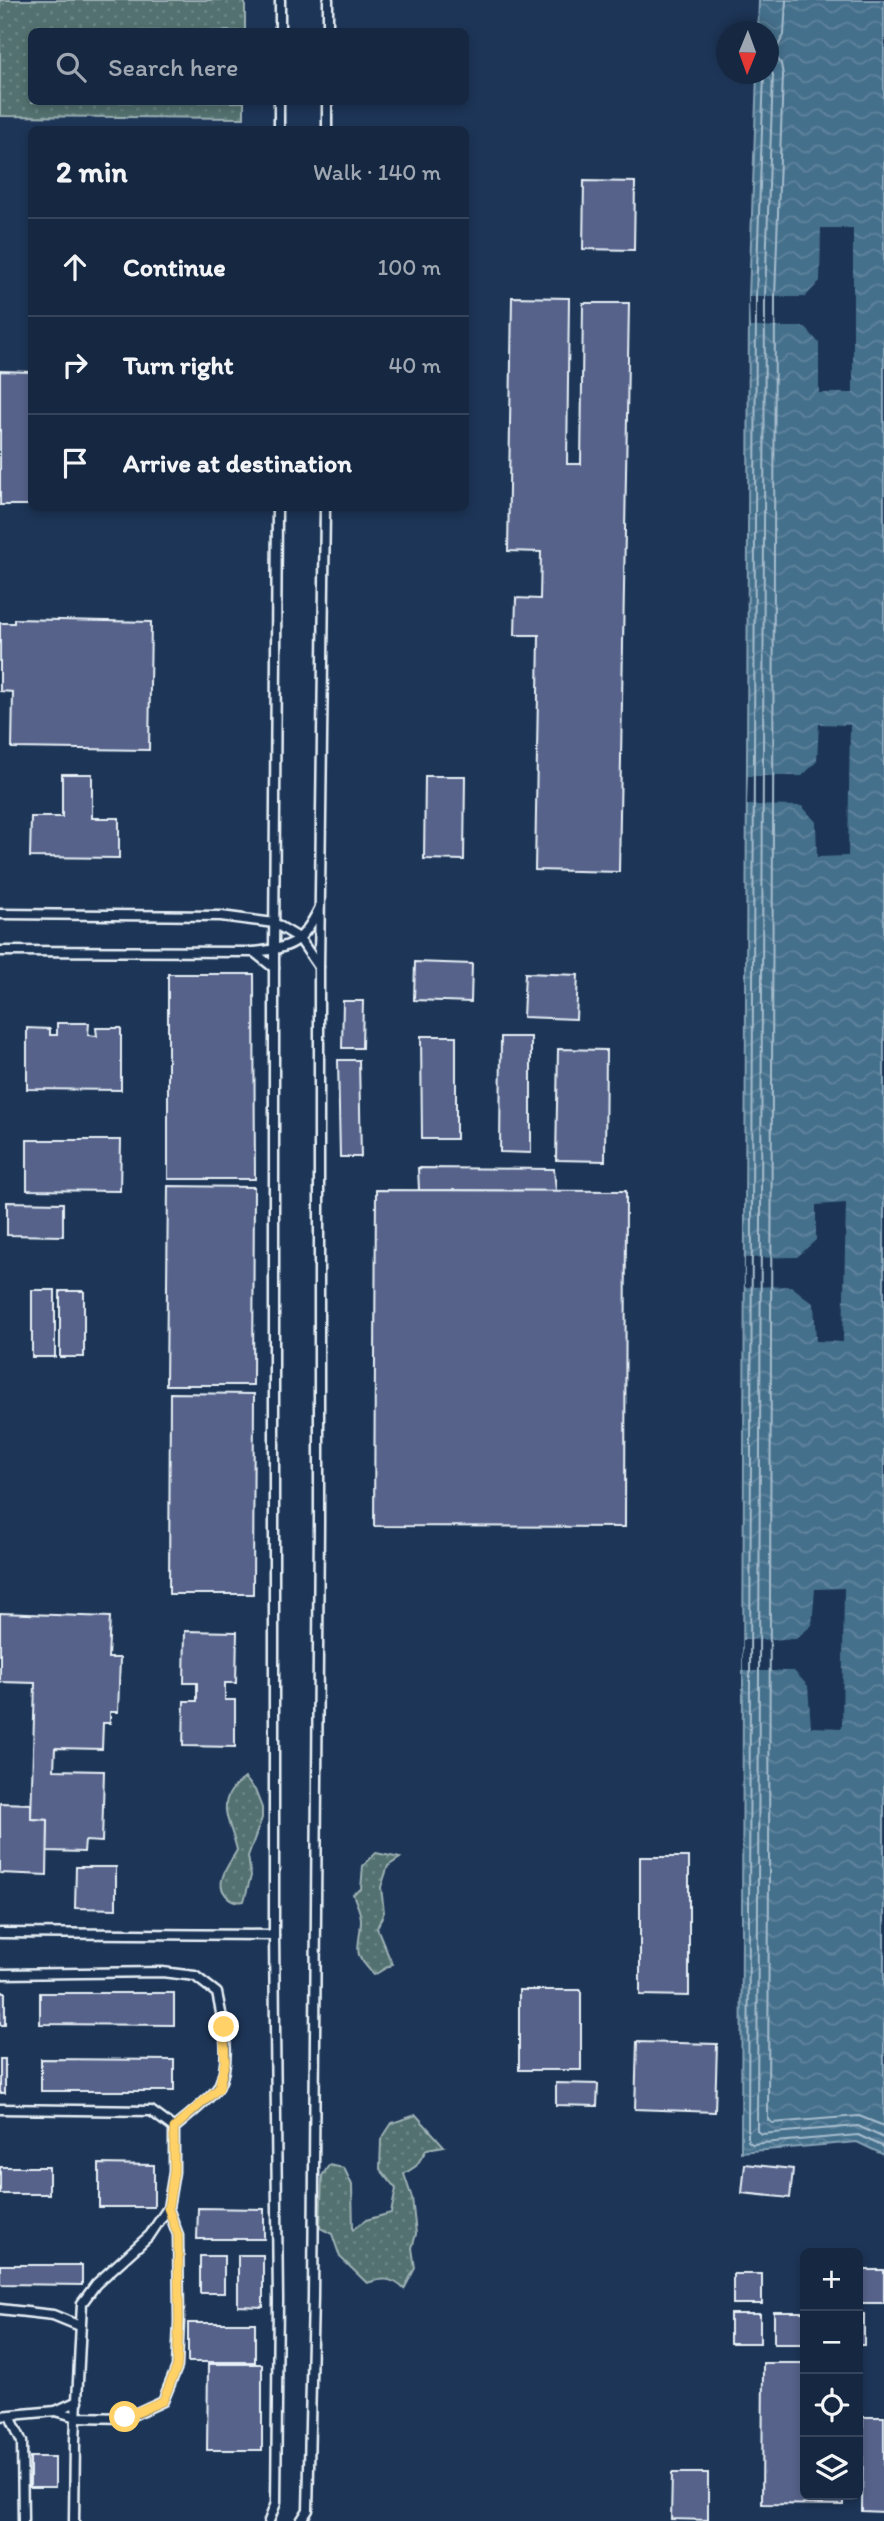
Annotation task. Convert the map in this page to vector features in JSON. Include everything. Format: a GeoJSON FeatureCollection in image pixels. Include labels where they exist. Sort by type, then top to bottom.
{"type":"FeatureCollection","features":[{"type":"Feature","properties":{"kind":"lane"},"geometry":{"type":"LineString","coordinates":[[280,0],[280,28]]}},
{"type":"Feature","properties":{"kind":"lane"},"geometry":{"type":"LineString","coordinates":[[328,0],[328,28]]}},
{"type":"Feature","properties":{"kind":"lane"},"geometry":{"type":"LineString","coordinates":[[279,105],[279,126]]}},
{"type":"Feature","properties":{"kind":"lane"},"geometry":{"type":"LineString","coordinates":[[327,105],[327,126]]}},
{"type":"Feature","properties":{"kind":"lane"},"geometry":{"type":"LineString","coordinates":[[270,2521],[276,2502],[277,2341],[274,1935],[274,923],[277,511]]}},
{"type":"Feature","properties":{"kind":"lane"},"geometry":{"type":"LineString","coordinates":[[302,2521],[308,2510],[313,2283],[319,1523],[319,967],[325,511]]}},
{"type":"Feature","properties":{"kind":"lane"},"geometry":{"type":"LineString","coordinates":[[0,951],[254,952],[284,949],[307,932],[320,906]]}},
{"type":"Feature","properties":{"kind":"lane"},"geometry":{"type":"LineString","coordinates":[[0,914],[221,916],[274,923],[299,938],[319,967]]}},
{"type":"Feature","properties":{"kind":"lane"},"geometry":{"type":"LineString","coordinates":[[254,952],[274,968]]}},
{"type":"Feature","properties":{"kind":"lane"},"geometry":{"type":"LineString","coordinates":[[0,1933],[274,1935]]}},
{"type":"Feature","properties":{"kind":"lane"},"geometry":{"type":"LineString","coordinates":[[0,1974],[162,1972],[195,1976],[217,1993],[224,2027],[225,2062],[219,2088],[174,2128],[174,2172],[168,2208],[150,2235],[96,2284],[82,2303],[74,2521]]}},
{"type":"Feature","properties":{"kind":"lane"},"geometry":{"type":"LineString","coordinates":[[0,2109],[151,2111],[174,2128]]}},
{"type":"Feature","properties":{"kind":"lane"},"geometry":{"type":"LineString","coordinates":[[56,2411],[77,2417],[125,2417],[163,2401],[177,2367],[179,2321],[178,2235],[168,2208]]}},
{"type":"Feature","properties":{"kind":"lane"},"geometry":{"type":"LineString","coordinates":[[0,2309],[53,2315],[80,2326]]}},
{"type":"Feature","properties":{"kind":"lane"},"geometry":{"type":"LineString","coordinates":[[0,2416],[56,2411],[79,2401]]}},
{"type":"Feature","properties":{"kind":"lane"},"geometry":{"type":"LineString","coordinates":[[10,2416],[22,2442],[23,2521]]}},
{"type":"Feature","properties":{"kind":"green space"},"geometry":{"type":"Polygon","coordinates":[[[0,0],[245,0],[245,28],[28,28],[28,105],[244,105],[244,118],[0,116],[0,0]]]}},
{"type":"Feature","properties":{"kind":"green space"},"geometry":{"type":"Polygon","coordinates":[[[245,1778],[255,1790],[262,1808],[262,1818],[248,1856],[251,1876],[244,1901],[239,1901],[226,1895],[222,1882],[237,1850],[226,1803],[235,1786],[245,1778]]]}},
{"type":"Feature","properties":{"kind":"green space"},"geometry":{"type":"Polygon","coordinates":[[[376,1853],[400,1858],[388,1866],[381,1887],[384,1912],[377,1928],[392,1964],[374,1975],[359,1955],[361,1919],[353,1894],[361,1889],[363,1866],[376,1853]]]}},
{"type":"Feature","properties":{"kind":"green space"},"geometry":{"type":"Polygon","coordinates":[[[416,2115],[444,2146],[427,2149],[416,2166],[404,2174],[412,2198],[416,2234],[412,2248],[415,2268],[404,2289],[387,2280],[367,2283],[340,2257],[332,2234],[320,2228],[322,2176],[329,2165],[344,2168],[352,2185],[353,2229],[366,2220],[391,2213],[396,2189],[380,2169],[381,2140],[392,2123],[416,2115]]]}},
{"type":"Feature","properties":{"kind":"water"},"geometry":{"type":"Polygon","coordinates":[[[759,0],[884,0],[884,2155],[857,2142],[741,2152],[749,297],[757,84],[779,84],[779,21],[758,21],[759,0]]]}},
{"type":"Feature","properties":{"kind":"pier"},"geometry":{"type":"Polygon","coordinates":[[[821,228],[853,228],[853,393],[819,393],[819,343],[805,327],[750,327],[749,297],[805,297],[820,281],[821,228]]]}},
{"type":"Feature","properties":{"kind":"pier"},"geometry":{"type":"Polygon","coordinates":[[[819,724],[850,725],[848,856],[817,857],[816,822],[802,806],[747,805],[748,776],[802,776],[817,761],[819,724]]]}},
{"type":"Feature","properties":{"kind":"pier"},"geometry":{"type":"Polygon","coordinates":[[[846,1203],[843,1342],[816,1341],[814,1304],[791,1286],[745,1287],[745,1258],[797,1257],[816,1240],[816,1205],[846,1203]]]}},
{"type":"Feature","properties":{"kind":"pier"},"geometry":{"type":"Polygon","coordinates":[[[844,1588],[842,1728],[811,1727],[808,1686],[794,1671],[743,1671],[743,1640],[796,1639],[812,1625],[815,1589],[844,1588]]]}},
{"type":"Feature","properties":{"kind":"building"},"geometry":{"type":"Polygon","coordinates":[[[584,181],[635,182],[634,250],[583,249],[584,181]]]}},
{"type":"Feature","properties":{"kind":"building"},"geometry":{"type":"Polygon","coordinates":[[[512,297],[569,298],[567,464],[581,464],[583,303],[629,303],[619,872],[535,870],[539,635],[515,635],[516,598],[540,599],[541,552],[508,551],[512,297]]]}},
{"type":"Feature","properties":{"kind":"building"},"geometry":{"type":"Polygon","coordinates":[[[0,371],[28,372],[28,505],[0,505],[0,371]]]}},
{"type":"Feature","properties":{"kind":"building"},"geometry":{"type":"Polygon","coordinates":[[[14,619],[151,622],[149,750],[12,748],[13,692],[0,691],[0,623],[14,623],[14,619]]]}},
{"type":"Feature","properties":{"kind":"building"},"geometry":{"type":"Polygon","coordinates":[[[62,774],[92,774],[92,818],[119,818],[119,858],[30,857],[31,817],[62,817],[62,774]]]}},
{"type":"Feature","properties":{"kind":"building"},"geometry":{"type":"Polygon","coordinates":[[[425,776],[465,776],[464,860],[424,859],[425,776]]]}},
{"type":"Feature","properties":{"kind":"building"},"geometry":{"type":"Polygon","coordinates":[[[415,962],[472,964],[471,1002],[414,1000],[415,962]]]}},
{"type":"Feature","properties":{"kind":"building"},"geometry":{"type":"Polygon","coordinates":[[[525,973],[578,975],[576,1019],[523,1017],[525,973]]]}},
{"type":"Feature","properties":{"kind":"building"},"geometry":{"type":"Polygon","coordinates":[[[168,974],[254,974],[255,1179],[168,1179],[168,974]]]}},
{"type":"Feature","properties":{"kind":"building"},"geometry":{"type":"Polygon","coordinates":[[[343,1001],[363,1001],[362,1048],[342,1048],[343,1001]]]}},
{"type":"Feature","properties":{"kind":"building"},"geometry":{"type":"Polygon","coordinates":[[[57,1023],[89,1023],[88,1035],[97,1036],[96,1028],[121,1028],[121,1090],[27,1089],[27,1028],[50,1029],[50,1035],[57,1035],[57,1023]]]}},
{"type":"Feature","properties":{"kind":"building"},"geometry":{"type":"Polygon","coordinates":[[[421,1036],[456,1036],[456,1139],[422,1139],[421,1036]]]}},
{"type":"Feature","properties":{"kind":"building"},"geometry":{"type":"Polygon","coordinates":[[[501,1037],[531,1037],[531,1153],[500,1152],[501,1037]]]}},
{"type":"Feature","properties":{"kind":"building"},"geometry":{"type":"Polygon","coordinates":[[[558,1049],[606,1050],[605,1161],[556,1160],[558,1049]]]}},
{"type":"Feature","properties":{"kind":"building"},"geometry":{"type":"Polygon","coordinates":[[[338,1060],[359,1060],[361,1157],[340,1157],[338,1060]]]}},
{"type":"Feature","properties":{"kind":"building"},"geometry":{"type":"Polygon","coordinates":[[[27,1140],[121,1140],[120,1191],[27,1190],[27,1140]]]}},
{"type":"Feature","properties":{"kind":"building"},"geometry":{"type":"Polygon","coordinates":[[[418,1168],[554,1169],[556,1191],[419,1190],[418,1168]]]}},
{"type":"Feature","properties":{"kind":"building"},"geometry":{"type":"Polygon","coordinates":[[[168,1186],[254,1187],[253,1385],[166,1385],[168,1186]]]}},
{"type":"Feature","properties":{"kind":"building"},"geometry":{"type":"Polygon","coordinates":[[[376,1190],[626,1191],[625,1527],[374,1526],[376,1190]]]}},
{"type":"Feature","properties":{"kind":"building"},"geometry":{"type":"Polygon","coordinates":[[[7,1202],[63,1203],[63,1236],[7,1235],[7,1202]]]}},
{"type":"Feature","properties":{"kind":"building"},"geometry":{"type":"Polygon","coordinates":[[[32,1290],[55,1290],[55,1357],[32,1357],[32,1290]]]}},
{"type":"Feature","properties":{"kind":"building"},"geometry":{"type":"Polygon","coordinates":[[[60,1291],[84,1291],[84,1357],[60,1357],[60,1291]]]}},
{"type":"Feature","properties":{"kind":"building"},"geometry":{"type":"Polygon","coordinates":[[[170,1393],[254,1394],[253,1594],[169,1594],[170,1393]]]}},
{"type":"Feature","properties":{"kind":"building"},"geometry":{"type":"Polygon","coordinates":[[[0,1613],[110,1617],[108,1658],[120,1658],[118,1712],[110,1712],[110,1723],[103,1723],[102,1749],[55,1748],[54,1770],[104,1771],[102,1842],[85,1841],[84,1852],[47,1851],[48,1820],[31,1819],[35,1683],[0,1682],[0,1613]]]}},
{"type":"Feature","properties":{"kind":"building"},"geometry":{"type":"Polygon","coordinates":[[[185,1631],[237,1632],[236,1683],[225,1683],[225,1700],[235,1700],[235,1747],[183,1746],[184,1701],[197,1701],[197,1683],[184,1683],[185,1631]]]}},
{"type":"Feature","properties":{"kind":"building"},"geometry":{"type":"Polygon","coordinates":[[[0,1803],[31,1804],[31,1819],[48,1820],[47,1875],[0,1873],[0,1803]]]}},
{"type":"Feature","properties":{"kind":"building"},"geometry":{"type":"Polygon","coordinates":[[[640,1857],[689,1857],[689,1996],[640,1995],[640,1857]]]}},
{"type":"Feature","properties":{"kind":"building"},"geometry":{"type":"Polygon","coordinates":[[[76,1867],[116,1867],[116,1909],[75,1908],[76,1867]]]}},
{"type":"Feature","properties":{"kind":"building"},"geometry":{"type":"Polygon","coordinates":[[[519,1990],[581,1990],[581,2070],[519,2070],[519,1990]]]}},
{"type":"Feature","properties":{"kind":"building"},"geometry":{"type":"Polygon","coordinates":[[[0,1992],[5,1992],[5,2025],[0,2025],[0,1992]]]}},
{"type":"Feature","properties":{"kind":"building"},"geometry":{"type":"Polygon","coordinates":[[[40,1993],[174,1993],[174,2025],[40,2024],[40,1993]]]}},
{"type":"Feature","properties":{"kind":"building"},"geometry":{"type":"Polygon","coordinates":[[[637,2042],[717,2044],[715,2112],[635,2109],[637,2042]]]}},
{"type":"Feature","properties":{"kind":"building"},"geometry":{"type":"Polygon","coordinates":[[[0,2059],[5,2059],[5,2093],[0,2093],[0,2059]]]}},
{"type":"Feature","properties":{"kind":"building"},"geometry":{"type":"Polygon","coordinates":[[[41,2059],[174,2060],[174,2091],[41,2091],[41,2059]]]}},
{"type":"Feature","properties":{"kind":"building"},"geometry":{"type":"Polygon","coordinates":[[[556,2083],[598,2084],[597,2106],[556,2105],[556,2083]]]}},
{"type":"Feature","properties":{"kind":"building"},"geometry":{"type":"Polygon","coordinates":[[[99,2164],[154,2165],[154,2207],[99,2207],[99,2164]]]}},
{"type":"Feature","properties":{"kind":"building"},"geometry":{"type":"Polygon","coordinates":[[[745,2164],[793,2169],[790,2198],[742,2193],[745,2164]]]}},
{"type":"Feature","properties":{"kind":"building"},"geometry":{"type":"Polygon","coordinates":[[[0,2167],[49,2167],[49,2194],[0,2194],[0,2167]]]}},
{"type":"Feature","properties":{"kind":"building"},"geometry":{"type":"Polygon","coordinates":[[[198,2208],[264,2209],[264,2239],[197,2239],[198,2208]]]}},
{"type":"Feature","properties":{"kind":"building"},"geometry":{"type":"Polygon","coordinates":[[[238,2255],[263,2255],[263,2307],[238,2306],[238,2255]]]}},
{"type":"Feature","properties":{"kind":"building"},"geometry":{"type":"Polygon","coordinates":[[[200,2256],[224,2256],[224,2293],[200,2293],[200,2256]]]}},
{"type":"Feature","properties":{"kind":"building"},"geometry":{"type":"Polygon","coordinates":[[[0,2265],[82,2265],[82,2285],[0,2284],[0,2265]]]}},
{"type":"Feature","properties":{"kind":"building"},"geometry":{"type":"Polygon","coordinates":[[[863,2270],[884,2270],[884,2303],[863,2303],[863,2270]]]}},
{"type":"Feature","properties":{"kind":"building"},"geometry":{"type":"Polygon","coordinates":[[[733,2274],[762,2274],[762,2304],[733,2304],[733,2274]]]}},
{"type":"Feature","properties":{"kind":"building"},"geometry":{"type":"Polygon","coordinates":[[[774,2312],[800,2312],[800,2344],[774,2344],[774,2312]]]}},
{"type":"Feature","properties":{"kind":"building"},"geometry":{"type":"Polygon","coordinates":[[[730,2314],[760,2314],[760,2343],[730,2343],[730,2314]]]}},
{"type":"Feature","properties":{"kind":"building"},"geometry":{"type":"Polygon","coordinates":[[[863,2314],[864,2314],[863,2345],[863,2314]]]}},
{"type":"Feature","properties":{"kind":"building"},"geometry":{"type":"Polygon","coordinates":[[[188,2323],[255,2323],[255,2362],[188,2362],[188,2323]]]}},
{"type":"Feature","properties":{"kind":"building"},"geometry":{"type":"Polygon","coordinates":[[[763,2363],[800,2363],[800,2500],[843,2500],[843,2505],[762,2504],[763,2363]]]}},
{"type":"Feature","properties":{"kind":"building"},"geometry":{"type":"Polygon","coordinates":[[[208,2364],[262,2364],[262,2450],[207,2450],[208,2364]]]}},
{"type":"Feature","properties":{"kind":"building"},"geometry":{"type":"Polygon","coordinates":[[[863,2417],[884,2417],[884,2512],[862,2511],[863,2417]]]}},
{"type":"Feature","properties":{"kind":"building"},"geometry":{"type":"Polygon","coordinates":[[[30,2457],[55,2457],[55,2487],[30,2487],[30,2457]]]}},
{"type":"Feature","properties":{"kind":"building"},"geometry":{"type":"Polygon","coordinates":[[[672,2473],[708,2473],[708,2520],[671,2519],[672,2473]]]}},
{"type":"Feature","properties":{"kind":"route"},"geometry":{"type":"LineString","coordinates":[[125,2417],[163,2401],[177,2367],[178,2235],[168,2208],[174,2172],[174,2128],[219,2088],[225,2062],[224,2027]]}}]}
